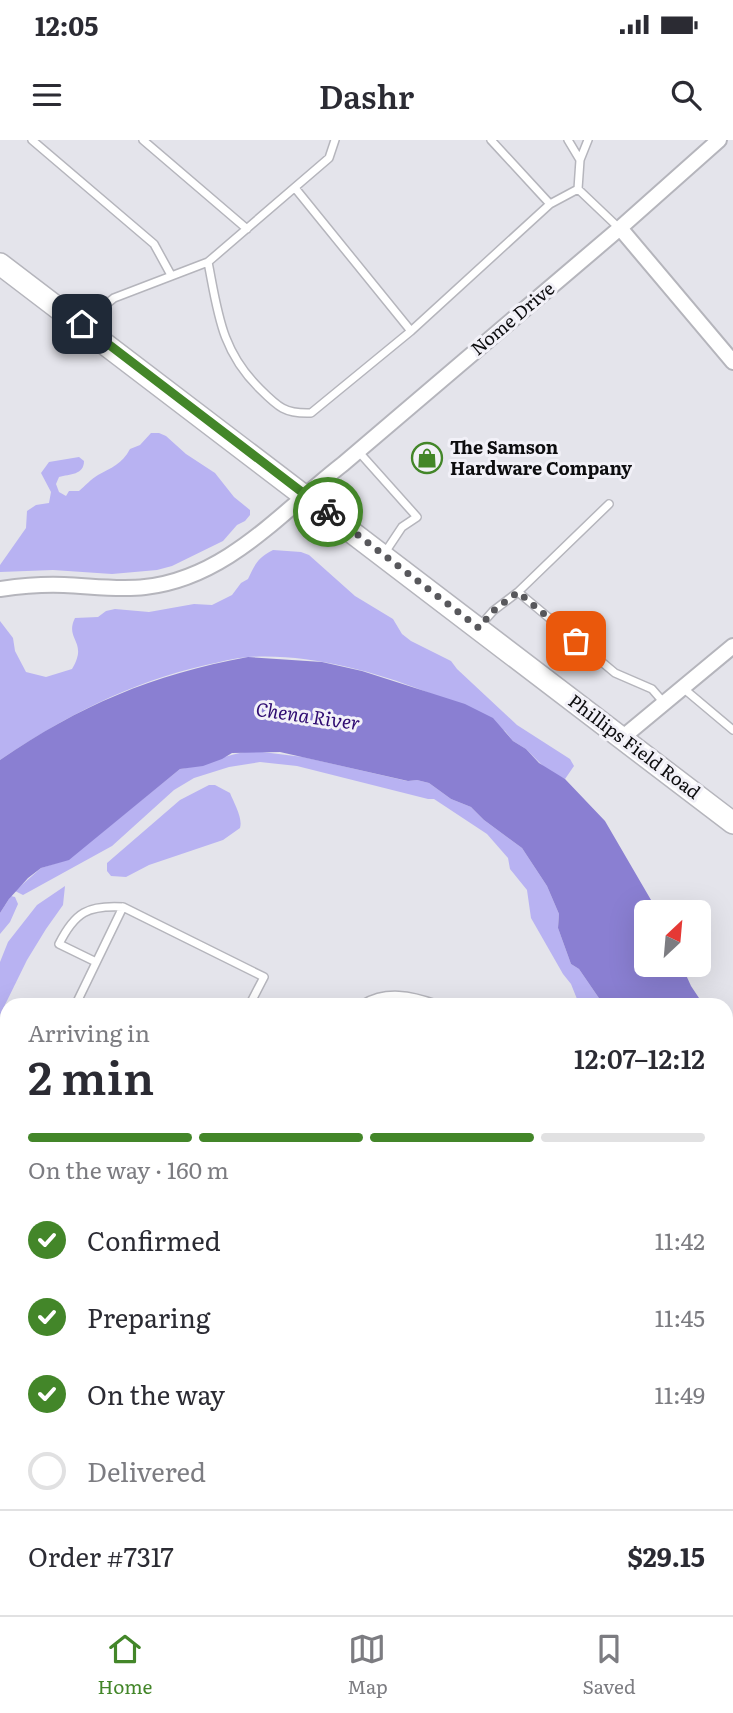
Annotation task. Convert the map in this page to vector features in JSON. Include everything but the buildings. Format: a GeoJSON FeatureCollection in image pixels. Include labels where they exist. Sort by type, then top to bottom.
{"type":"FeatureCollection","features":[{"type":"Feature","properties":{"kind":"street","name":"Nome Drive"},"geometry":{"type":"LineString","coordinates":[[0,589],[51,585],[128,589],[171,583],[209,568],[235,553],[620,228],[719,140]]}},
{"type":"Feature","properties":{"kind":"street"},"geometry":{"type":"LineString","coordinates":[[620,228],[733,362]]}},
{"type":"Feature","properties":{"kind":"street","name":"Phillips Field Road"},"geometry":{"type":"LineString","coordinates":[[0,264],[733,823]]}},
{"type":"Feature","properties":{"kind":"street"},"geometry":{"type":"LineString","coordinates":[[622,738],[733,646]]}},
{"type":"Feature","properties":{"kind":"lane"},"geometry":{"type":"LineString","coordinates":[[32,140],[154,244],[171,275]]}},
{"type":"Feature","properties":{"kind":"lane"},"geometry":{"type":"LineString","coordinates":[[143,140],[247,229]]}},
{"type":"Feature","properties":{"kind":"lane"},"geometry":{"type":"LineString","coordinates":[[82,324],[114,298],[208,262],[329,159],[335,140]]}},
{"type":"Feature","properties":{"kind":"lane"},"geometry":{"type":"LineString","coordinates":[[491,140],[550,204]]}},
{"type":"Feature","properties":{"kind":"lane"},"geometry":{"type":"LineString","coordinates":[[568,140],[580,160]]}},
{"type":"Feature","properties":{"kind":"lane"},"geometry":{"type":"LineString","coordinates":[[208,262],[219,322],[233,358],[278,407],[296,413],[311,413],[411,331],[550,204],[578,189],[581,177],[580,160],[588,140]]}},
{"type":"Feature","properties":{"kind":"lane"},"geometry":{"type":"LineString","coordinates":[[295,188],[411,331]]}},
{"type":"Feature","properties":{"kind":"lane"},"geometry":{"type":"LineString","coordinates":[[578,189],[620,228]]}},
{"type":"Feature","properties":{"kind":"lane"},"geometry":{"type":"LineString","coordinates":[[358,451],[417,517],[402,527],[384,555]]}},
{"type":"Feature","properties":{"kind":"lane"},"geometry":{"type":"LineString","coordinates":[[479,628],[493,611],[518,592],[609,504]]}},
{"type":"Feature","properties":{"kind":"lane"},"geometry":{"type":"LineString","coordinates":[[518,592],[615,673],[652,689],[665,704]]}},
{"type":"Feature","properties":{"kind":"lane"},"geometry":{"type":"LineString","coordinates":[[683,688],[733,730]]}},
{"type":"Feature","properties":{"kind":"lane"},"geometry":{"type":"LineString","coordinates":[[725,723],[733,716]]}},
{"type":"Feature","properties":{"kind":"lane"},"geometry":{"type":"LineString","coordinates":[[96,962],[59,944],[69,924],[86,911],[102,906],[123,907],[264,977],[253,998]]}},
{"type":"Feature","properties":{"kind":"lane"},"geometry":{"type":"LineString","coordinates":[[79,998],[123,907]]}},
{"type":"Feature","properties":{"kind":"lane"},"geometry":{"type":"LineString","coordinates":[[373,998],[395,994],[411,998]]}},
{"type":"Feature","properties":{"kind":"shaded area"},"geometry":{"type":"Polygon","coordinates":[[[151,433],[166,436],[186,454],[215,473],[234,497],[250,510],[245,521],[237,525],[223,541],[172,566],[157,570],[112,574],[53,570],[0,572],[0,565],[26,528],[27,511],[36,505],[49,503],[51,492],[41,473],[49,462],[79,457],[84,461],[79,471],[59,477],[56,484],[59,492],[66,496],[69,491],[79,491],[95,477],[116,465],[130,449],[140,445],[151,433]]]}},
{"type":"Feature","properties":{"kind":"shaded area"},"geometry":{"type":"Polygon","coordinates":[[[273,550],[309,555],[355,596],[393,619],[402,634],[411,641],[451,661],[517,725],[570,759],[574,766],[565,779],[548,771],[505,731],[434,695],[360,670],[315,660],[270,656],[227,660],[178,672],[124,691],[48,729],[0,760],[0,621],[13,638],[15,651],[26,672],[46,677],[72,669],[77,660],[78,646],[72,631],[75,618],[98,617],[115,609],[149,612],[194,604],[212,605],[232,595],[241,583],[248,579],[260,559],[273,550]]]}},
{"type":"Feature","properties":{"kind":"shaded area"},"geometry":{"type":"Polygon","coordinates":[[[253,751],[303,757],[407,781],[417,780],[429,783],[451,799],[471,807],[522,848],[547,886],[559,914],[558,928],[571,964],[579,969],[599,998],[577,998],[531,918],[527,890],[510,869],[508,858],[487,834],[434,799],[297,766],[260,762],[229,767],[194,778],[174,790],[112,846],[23,895],[15,891],[41,868],[69,859],[180,769],[253,751]]]}},
{"type":"Feature","properties":{"kind":"shaded area"},"geometry":{"type":"Polygon","coordinates":[[[209,785],[215,785],[230,793],[239,815],[240,828],[223,840],[149,865],[126,877],[111,876],[107,871],[107,863],[180,800],[209,785]]]}},
{"type":"Feature","properties":{"kind":"shaded area"},"geometry":{"type":"Polygon","coordinates":[[[65,886],[63,905],[27,960],[8,998],[0,998],[0,962],[8,942],[37,905],[65,886]]]}},
{"type":"Feature","properties":{"kind":"shaded area"},"geometry":{"type":"Polygon","coordinates":[[[11,896],[15,897],[18,904],[10,922],[0,934],[0,913],[11,896]]]}},
{"type":"Feature","properties":{"kind":"water","name":"Chena River"},"geometry":{"type":"Polygon","coordinates":[[[248,657],[322,662],[362,671],[465,704],[493,718],[513,741],[526,749],[539,763],[565,779],[605,821],[651,900],[634,900],[634,977],[687,977],[699,998],[599,998],[579,969],[571,964],[558,928],[559,914],[547,886],[522,848],[471,807],[451,799],[429,783],[408,781],[280,752],[232,753],[203,766],[180,769],[69,860],[41,868],[28,878],[0,913],[0,760],[88,708],[180,673],[248,657]]]}},
{"type":"Feature","properties":{"kind":"way so far"},"geometry":{"type":"LineString","coordinates":[[328,512],[479,628],[493,611],[518,592],[576,641]]}},
{"type":"Feature","properties":{"kind":"place","name":"The Samson Hardware Company"},"geometry":{"type":"Point","coordinates":[427,458]}},
{"type":"Feature","properties":{"kind":"route"},"geometry":{"type":"LineString","coordinates":[[82,324],[328,512]]}}]}
